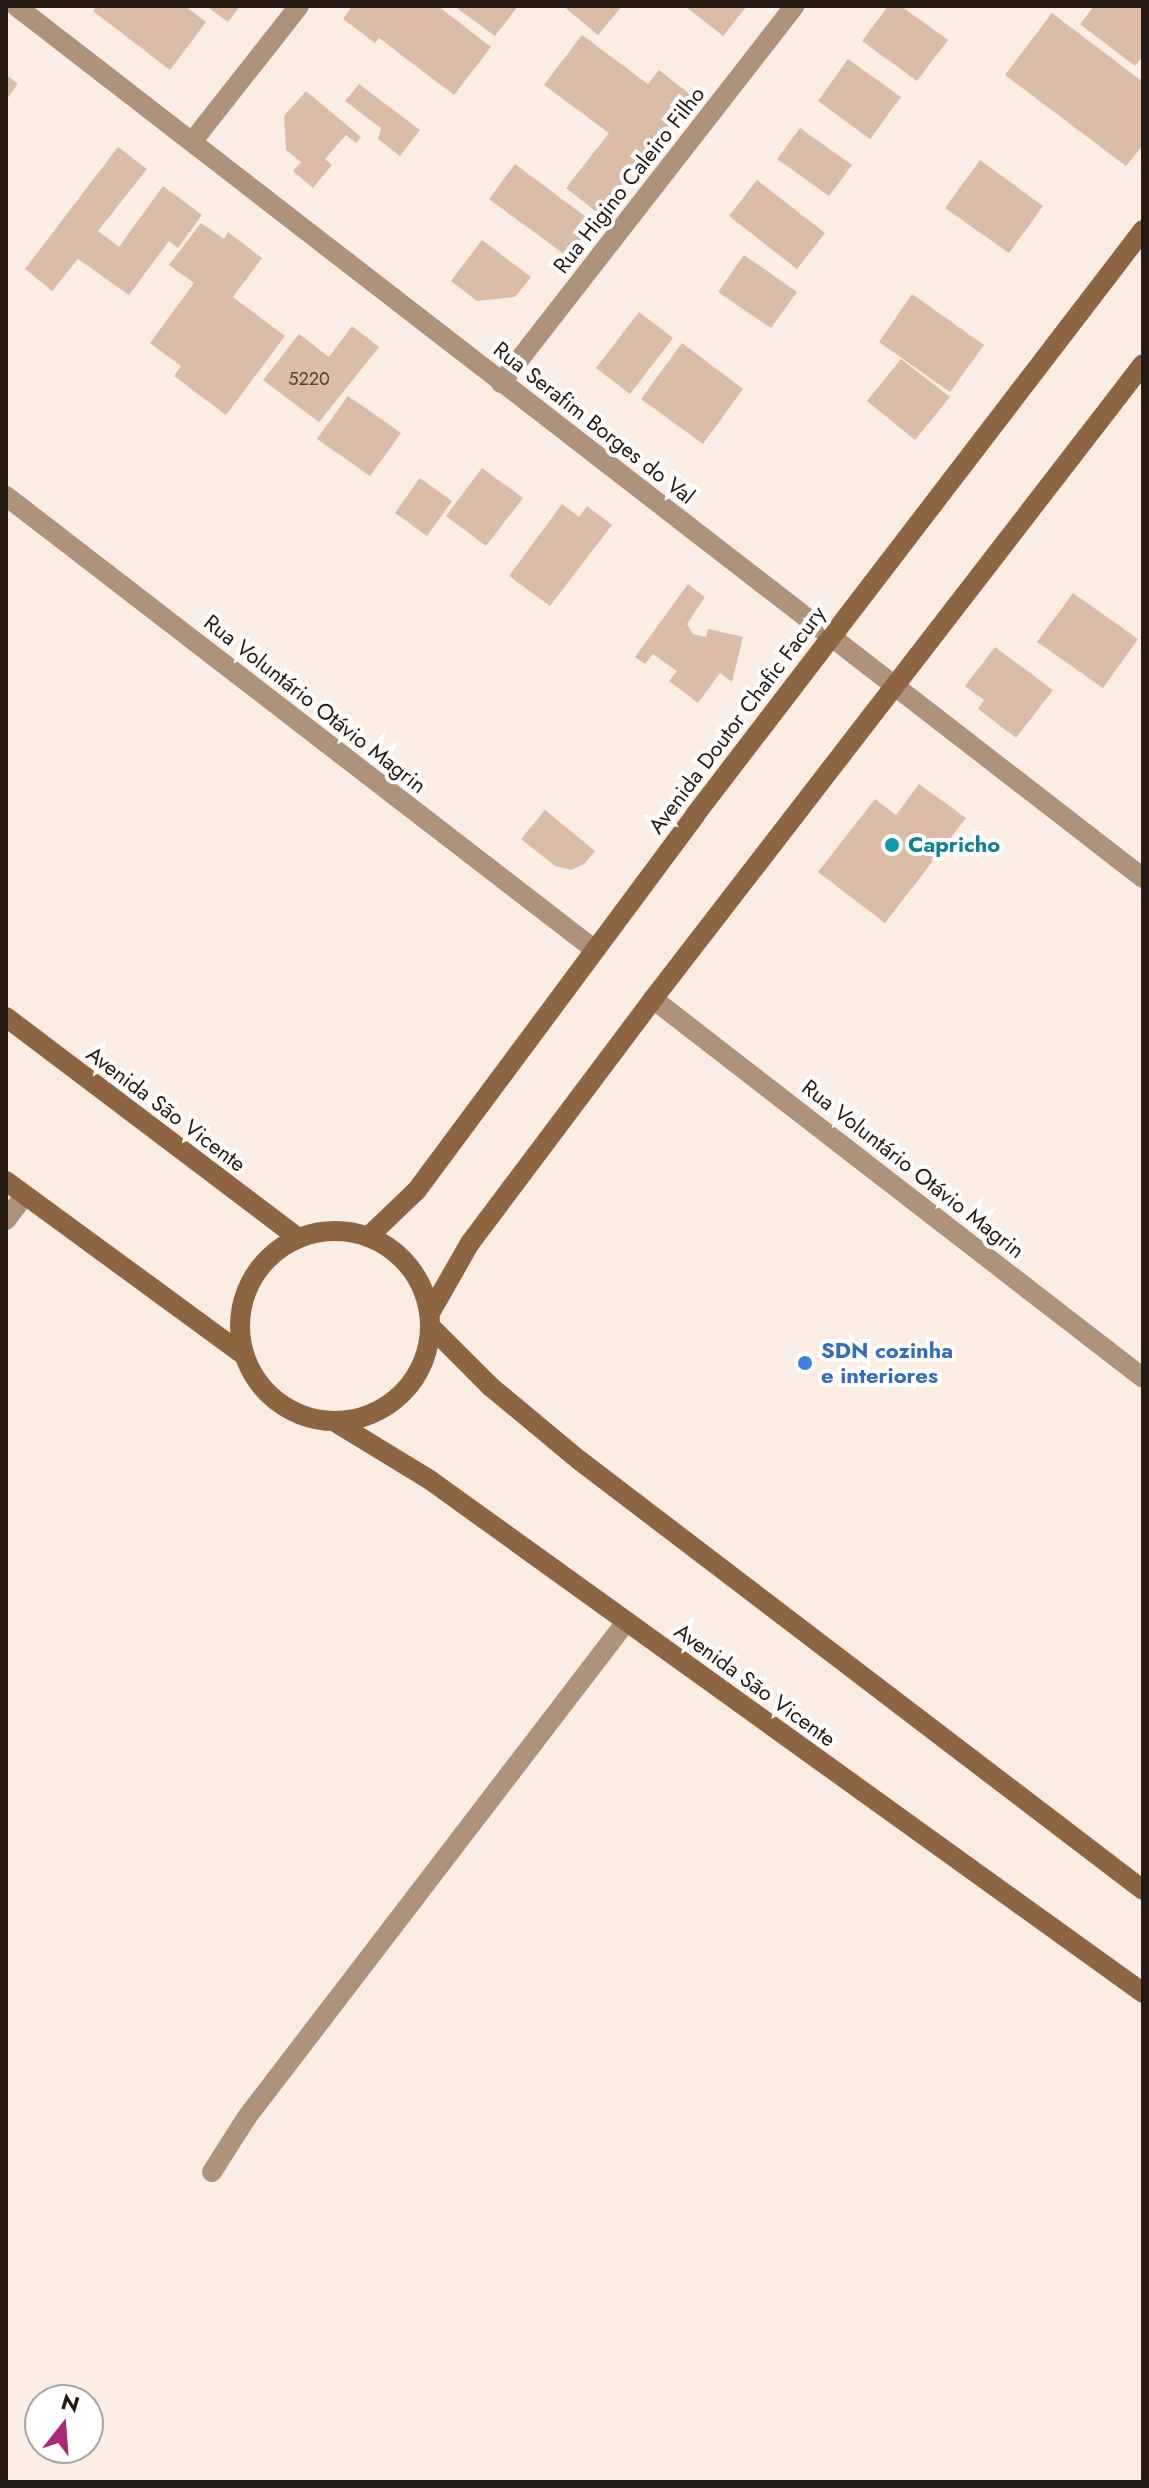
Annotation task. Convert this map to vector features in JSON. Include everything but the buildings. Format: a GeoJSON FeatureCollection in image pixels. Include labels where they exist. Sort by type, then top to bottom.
{"type":"FeatureCollection","features":[{"type":"Feature","properties":{"kind":"main road","name":"Avenida Doutor Chafic Facury"},"geometry":{"type":"LineString","coordinates":[[368,1237],[417,1190],[830,638],[1143,230]]}},
{"type":"Feature","properties":{"kind":"main road"},"geometry":{"type":"LineString","coordinates":[[1143,364],[896,689],[653,999],[470,1243],[430,1320],[423,1361],[406,1390],[386,1407],[335,1422],[305,1417],[279,1403],[258,1382],[244,1355],[242,1302],[252,1278],[272,1255],[298,1238],[320,1232],[368,1237],[409,1267],[430,1320],[491,1387],[579,1460],[1143,1890]]}},
{"type":"Feature","properties":{"kind":"main road","name":"Avenida São Vicente"},"geometry":{"type":"LineString","coordinates":[[6,1017],[298,1238]]}},
{"type":"Feature","properties":{"kind":"main road"},"geometry":{"type":"LineString","coordinates":[[6,1181],[244,1355]]}},
{"type":"Feature","properties":{"kind":"main road","name":"Avenida São Vicente"},"geometry":{"type":"LineString","coordinates":[[335,1422],[430,1480],[1143,1993]]}},
{"type":"Feature","properties":{"kind":"street","name":"Rua Serafim Borges do Val"},"geometry":{"type":"LineString","coordinates":[[16,6],[1143,878]]}},
{"type":"Feature","properties":{"kind":"street"},"geometry":{"type":"LineString","coordinates":[[192,142],[299,6]]}},
{"type":"Feature","properties":{"kind":"street","name":"Rua Higino Caleiro Filho"},"geometry":{"type":"LineString","coordinates":[[501,383],[795,6]]}},
{"type":"Feature","properties":{"kind":"street","name":"Rua Voluntário Otávio Magrin"},"geometry":{"type":"LineString","coordinates":[[6,496],[595,950]]}},
{"type":"Feature","properties":{"kind":"street","name":"Rua Voluntário Otávio Magrin"},"geometry":{"type":"LineString","coordinates":[[653,999],[1143,1378]]}},
{"type":"Feature","properties":{"kind":"street"},"geometry":{"type":"LineString","coordinates":[[6,1220],[25,1195]]}},
{"type":"Feature","properties":{"kind":"street"},"geometry":{"type":"LineString","coordinates":[[212,2172],[247,2117],[626,1622]]}},
{"type":"Feature","properties":{"kind":"place","name":"Capricho"},"geometry":{"type":"Point","coordinates":[892,845]}},
{"type":"Feature","properties":{"kind":"place","name":"SDN cozinha e interiores"},"geometry":{"type":"Point","coordinates":[805,1363]}}]}
